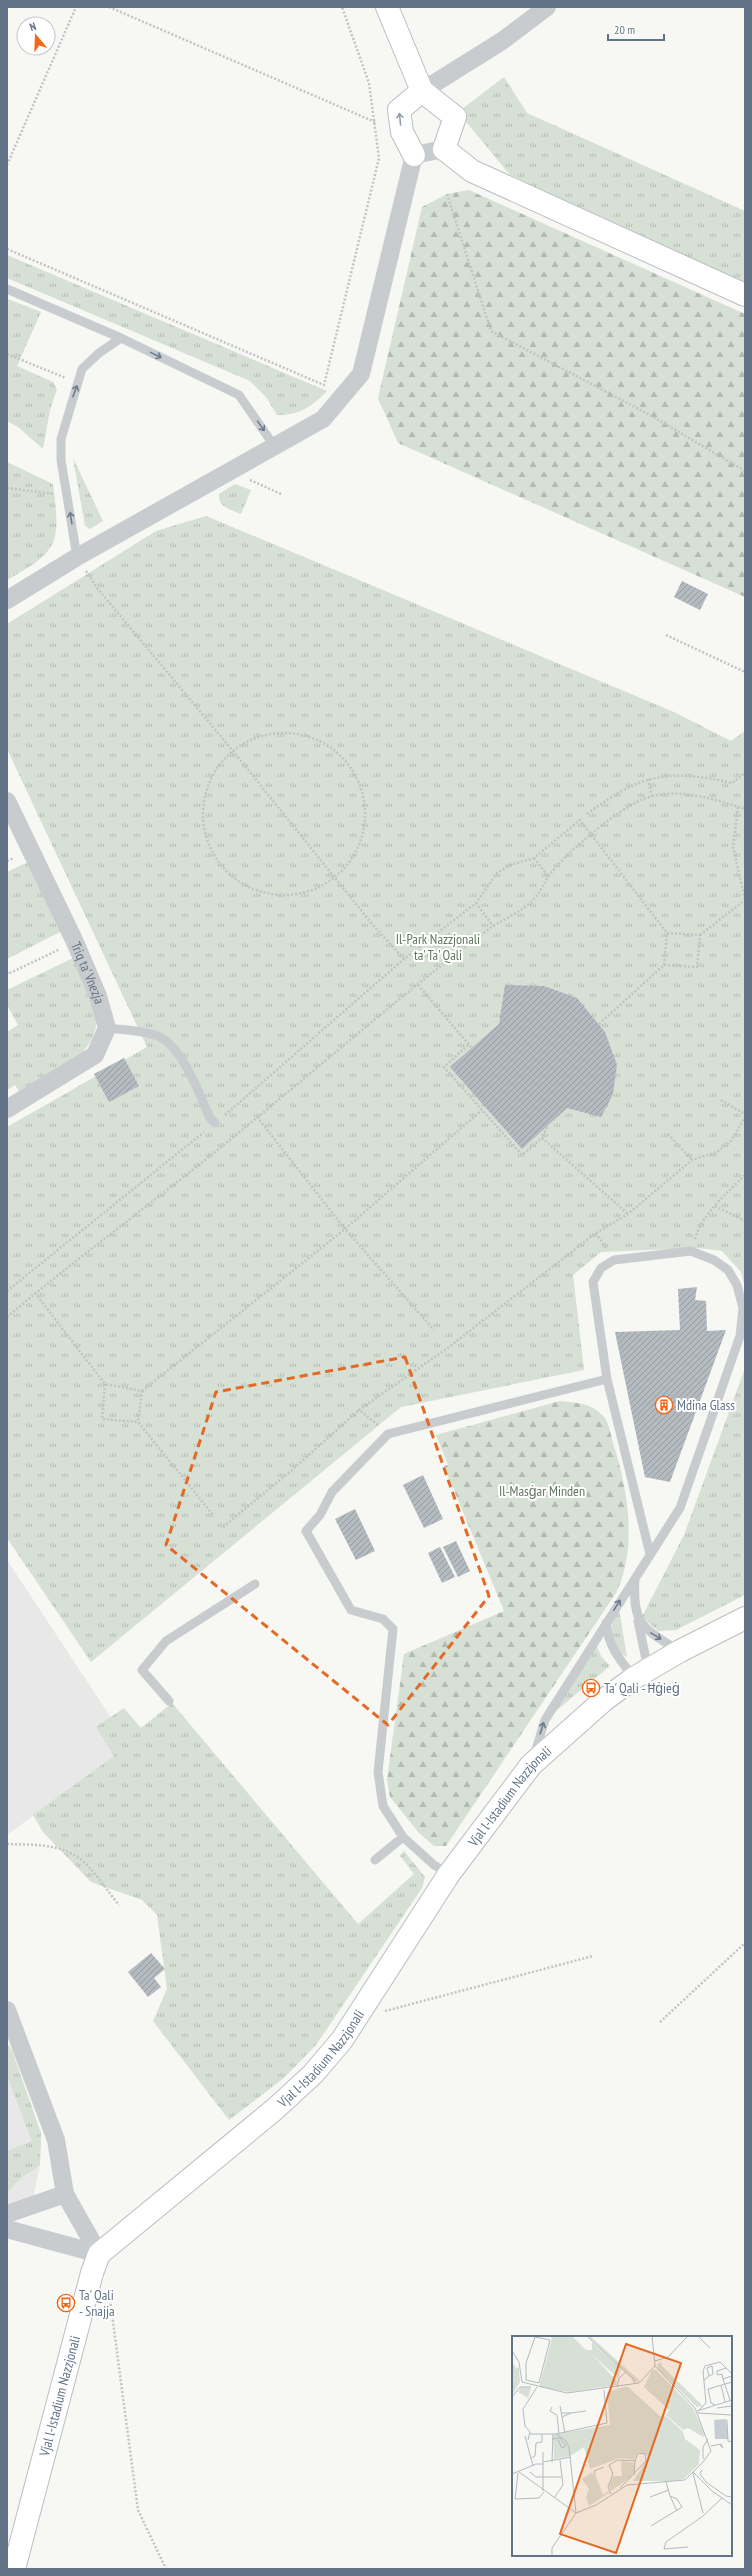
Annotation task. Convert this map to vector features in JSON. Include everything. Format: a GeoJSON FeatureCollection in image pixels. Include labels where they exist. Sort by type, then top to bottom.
{"type":"FeatureCollection","features":[{"type":"Feature","properties":{"kind":"main road"},"geometry":{"type":"LineString","coordinates":[[387,7],[422,91],[455,117],[444,149],[472,171],[745,295]]}},
{"type":"Feature","properties":{"kind":"main road"},"geometry":{"type":"LineString","coordinates":[[414,155],[402,132],[400,110],[422,91]]}},
{"type":"Feature","properties":{"kind":"main road","name":"Vjal l-Istadium Nazzjonali"},"geometry":{"type":"LineString","coordinates":[[14,2569],[96,2263],[275,2109],[313,2074],[342,2040],[449,1874],[531,1765],[604,1700],[641,1674],[680,1651],[745,1618]]}},
{"type":"Feature","properties":{"kind":"street"},"geometry":{"type":"LineString","coordinates":[[422,91],[502,42],[547,7]]}},
{"type":"Feature","properties":{"kind":"street"},"geometry":{"type":"LineString","coordinates":[[7,600],[77,557],[323,419],[361,374],[414,155],[444,149]]}},
{"type":"Feature","properties":{"kind":"street","name":"Triq ta' Vnezja"},"geometry":{"type":"LineString","coordinates":[[7,801],[75,942],[98,996],[107,1028]]}},
{"type":"Feature","properties":{"kind":"street"},"geometry":{"type":"LineString","coordinates":[[7,1109],[95,1055],[107,1028]]}},
{"type":"Feature","properties":{"kind":"street"},"geometry":{"type":"LineString","coordinates":[[7,2010],[56,2140],[66,2194],[96,2263]]}},
{"type":"Feature","properties":{"kind":"street"},"geometry":{"type":"LineString","coordinates":[[7,2214],[66,2194]]}},
{"type":"Feature","properties":{"kind":"street"},"geometry":{"type":"LineString","coordinates":[[7,2229],[96,2263]]}},
{"type":"Feature","properties":{"kind":"lane"},"geometry":{"type":"LineString","coordinates":[[7,289],[121,338],[239,395],[275,447]]}},
{"type":"Feature","properties":{"kind":"lane"},"geometry":{"type":"LineString","coordinates":[[77,557],[61,460],[61,439],[82,369],[99,353],[121,338]]}},
{"type":"Feature","properties":{"kind":"lane"},"geometry":{"type":"LineString","coordinates":[[107,1028],[139,1031],[159,1036],[174,1047],[210,1118],[215,1123]]}},
{"type":"Feature","properties":{"kind":"lane"},"geometry":{"type":"LineString","coordinates":[[531,1765],[545,1720],[680,1508],[740,1336],[743,1308],[734,1280],[728,1270],[714,1260],[691,1251],[614,1260],[601,1268],[592,1282],[607,1379],[650,1554]]}},
{"type":"Feature","properties":{"kind":"lane"},"geometry":{"type":"LineString","coordinates":[[449,1874],[434,1865],[403,1837],[383,1806],[378,1772],[393,1629],[383,1619],[351,1610],[306,1531],[320,1515],[332,1492],[388,1434],[607,1379]]}},
{"type":"Feature","properties":{"kind":"lane"},"geometry":{"type":"LineString","coordinates":[[635,1578],[633,1603],[638,1618],[641,1674]]}},
{"type":"Feature","properties":{"kind":"lane"},"geometry":{"type":"LineString","coordinates":[[170,1701],[142,1670],[166,1641],[255,1584]]}},
{"type":"Feature","properties":{"kind":"lane"},"geometry":{"type":"LineString","coordinates":[[638,1618],[647,1631],[680,1651]]}},
{"type":"Feature","properties":{"kind":"lane"},"geometry":{"type":"LineString","coordinates":[[606,1623],[608,1638],[615,1652],[641,1674]]}},
{"type":"Feature","properties":{"kind":"lane"},"geometry":{"type":"LineString","coordinates":[[375,1860],[403,1837]]}},
{"type":"Feature","properties":{"kind":"path"},"geometry":{"type":"LineString","coordinates":[[7,165],[76,7]]}},
{"type":"Feature","properties":{"kind":"path"},"geometry":{"type":"LineString","coordinates":[[109,7],[375,122]]}},
{"type":"Feature","properties":{"kind":"path"},"geometry":{"type":"LineString","coordinates":[[7,249],[324,385],[379,158],[369,83],[342,7]]}},
{"type":"Feature","properties":{"kind":"path"},"geometry":{"type":"LineString","coordinates":[[447,194],[491,331],[650,415],[745,471]]}},
{"type":"Feature","properties":{"kind":"path"},"geometry":{"type":"LineString","coordinates":[[7,354],[78,383]]}},
{"type":"Feature","properties":{"kind":"path"},"geometry":{"type":"LineString","coordinates":[[237,468],[244,478],[281,494]]}},
{"type":"Feature","properties":{"kind":"path"},"geometry":{"type":"LineString","coordinates":[[7,488],[68,496]]}},
{"type":"Feature","properties":{"kind":"path"},"geometry":{"type":"LineString","coordinates":[[77,557],[97,588],[338,879],[372,924],[404,959]]}},
{"type":"Feature","properties":{"kind":"path"},"geometry":{"type":"LineString","coordinates":[[666,635],[745,672]]}},
{"type":"Feature","properties":{"kind":"path"},"geometry":{"type":"LineString","coordinates":[[273,733],[302,735],[327,745],[348,763],[364,799],[365,826],[359,847],[338,879],[309,892],[278,896],[250,889],[221,867],[207,842],[202,812],[204,796],[216,768],[233,751],[253,739],[273,733]]}},
{"type":"Feature","properties":{"kind":"path"},"geometry":{"type":"LineString","coordinates":[[587,814],[619,791],[648,779],[663,776],[693,776],[732,783],[745,773]]}},
{"type":"Feature","properties":{"kind":"path"},"geometry":{"type":"LineString","coordinates":[[648,779],[652,796]]}},
{"type":"Feature","properties":{"kind":"path"},"geometry":{"type":"LineString","coordinates":[[7,1317],[35,1293],[257,1117],[418,985],[493,926],[511,917],[541,893],[548,876],[591,834],[623,810],[652,796],[686,794],[745,809]]}},
{"type":"Feature","properties":{"kind":"path"},"geometry":{"type":"LineString","coordinates":[[667,933],[700,935],[745,900],[733,847],[738,807]]}},
{"type":"Feature","properties":{"kind":"path"},"geometry":{"type":"LineString","coordinates":[[7,1291],[215,1123],[404,959],[476,904],[497,873],[510,865],[534,858],[580,820],[667,933],[664,965],[599,1024]]}},
{"type":"Feature","properties":{"kind":"path"},"geometry":{"type":"LineString","coordinates":[[745,829],[745,863]]}},
{"type":"Feature","properties":{"kind":"path"},"geometry":{"type":"LineString","coordinates":[[534,858],[548,876]]}},
{"type":"Feature","properties":{"kind":"path"},"geometry":{"type":"LineString","coordinates":[[476,904],[493,926]]}},
{"type":"Feature","properties":{"kind":"path"},"geometry":{"type":"LineString","coordinates":[[664,965],[697,967],[700,935]]}},
{"type":"Feature","properties":{"kind":"path"},"geometry":{"type":"LineString","coordinates":[[7,973],[53,952]]}},
{"type":"Feature","properties":{"kind":"path"},"geometry":{"type":"LineString","coordinates":[[418,985],[472,1048]]}},
{"type":"Feature","properties":{"kind":"path"},"geometry":{"type":"LineString","coordinates":[[468,1045],[444,1067],[522,1155],[542,1138],[547,1127]]}},
{"type":"Feature","properties":{"kind":"path"},"geometry":{"type":"LineString","coordinates":[[223,1527],[291,1471],[359,1410],[449,1347],[596,1233],[628,1214],[692,1160],[717,1152],[726,1145],[745,1115],[721,1100]]}},
{"type":"Feature","properties":{"kind":"path"},"geometry":{"type":"LineString","coordinates":[[138,1422],[142,1391],[345,1229],[482,1110]]}},
{"type":"Feature","properties":{"kind":"path"},"geometry":{"type":"LineString","coordinates":[[257,1117],[345,1229],[434,1330]]}},
{"type":"Feature","properties":{"kind":"path"},"geometry":{"type":"LineString","coordinates":[[668,1134],[692,1160]]}},
{"type":"Feature","properties":{"kind":"path"},"geometry":{"type":"LineString","coordinates":[[542,1138],[628,1214]]}},
{"type":"Feature","properties":{"kind":"path"},"geometry":{"type":"LineString","coordinates":[[691,1251],[697,1230],[715,1206],[745,1175]]}},
{"type":"Feature","properties":{"kind":"path"},"geometry":{"type":"LineString","coordinates":[[715,1206],[745,1221]]}},
{"type":"Feature","properties":{"kind":"path"},"geometry":{"type":"LineString","coordinates":[[596,1233],[614,1260]]}},
{"type":"Feature","properties":{"kind":"path"},"geometry":{"type":"LineString","coordinates":[[35,1293],[104,1384],[102,1419],[138,1422],[214,1516]]}},
{"type":"Feature","properties":{"kind":"path"},"geometry":{"type":"LineString","coordinates":[[104,1384],[142,1391]]}},
{"type":"Feature","properties":{"kind":"path"},"geometry":{"type":"LineString","coordinates":[[359,1410],[388,1434]]}},
{"type":"Feature","properties":{"kind":"path"},"geometry":{"type":"LineString","coordinates":[[7,1844],[41,1845],[63,1850],[80,1858],[119,1905]]}},
{"type":"Feature","properties":{"kind":"path"},"geometry":{"type":"LineString","coordinates":[[660,2022],[745,1943]]}},
{"type":"Feature","properties":{"kind":"path"},"geometry":{"type":"LineString","coordinates":[[368,2001],[384,2012],[593,1956]]}},
{"type":"Feature","properties":{"kind":"path"},"geometry":{"type":"LineString","coordinates":[[96,2263],[108,2288],[138,2510],[166,2569]]}},
{"type":"Feature","properties":{"kind":"highlighted area"},"geometry":{"type":"Polygon","coordinates":[[[405,1357],[489,1596],[388,1725],[166,1545],[216,1392],[405,1357]]]}},
{"type":"Feature","properties":{"kind":"shaded area"},"geometry":{"type":"Polygon","coordinates":[[[7,1560],[129,1745],[7,1835],[7,1560]]]}},
{"type":"Feature","properties":{"kind":"shaded area"},"geometry":{"type":"Polygon","coordinates":[[[7,2071],[41,2138],[40,2165],[32,2203],[7,2209],[7,2071]]]}},
{"type":"Feature","properties":{"kind":"green space"},"geometry":{"type":"Polygon","coordinates":[[[504,77],[527,113],[745,211],[745,287],[510,175],[458,112],[504,77]]]}},
{"type":"Feature","properties":{"kind":"green space"},"geometry":{"type":"Polygon","coordinates":[[[469,190],[745,314],[745,597],[398,443],[378,398],[422,207],[447,194],[469,190]]]}},
{"type":"Feature","properties":{"kind":"green space"},"geometry":{"type":"Polygon","coordinates":[[[7,255],[327,391],[305,409],[292,414],[277,415],[266,397],[250,381],[7,278],[7,255]]]}},
{"type":"Feature","properties":{"kind":"green space"},"geometry":{"type":"Polygon","coordinates":[[[8,299],[41,312],[17,366],[53,382],[57,389],[50,410],[43,449],[18,427],[7,421],[8,299]]]}},
{"type":"Feature","properties":{"kind":"green space"},"geometry":{"type":"Polygon","coordinates":[[[73,458],[103,521],[90,529],[85,526],[73,458]]]}},
{"type":"Feature","properties":{"kind":"green space"},"geometry":{"type":"Polygon","coordinates":[[[7,462],[53,484],[56,532],[53,542],[47,552],[25,570],[7,580],[7,462]]]}},
{"type":"Feature","properties":{"kind":"green space"},"geometry":{"type":"Polygon","coordinates":[[[235,484],[251,490],[241,514],[223,505],[219,498],[219,494],[235,484]]]}},
{"type":"Feature","properties":{"kind":"green space","name":"Il-Park Nazzjonali ta' Ta' Qali"},"geometry":{"type":"Polygon","coordinates":[[[206,516],[674,712],[731,741],[745,731],[745,1288],[741,1272],[722,1251],[698,1248],[601,1252],[573,1275],[584,1370],[401,1407],[91,1662],[7,1538],[7,1127],[147,1047],[7,749],[7,624],[156,531],[206,516]]]}},
{"type":"Feature","properties":{"kind":"green space"},"geometry":{"type":"Polygon","coordinates":[[[28,862],[62,931],[7,959],[7,872],[28,862]]]}},
{"type":"Feature","properties":{"kind":"green space"},"geometry":{"type":"Polygon","coordinates":[[[73,958],[88,991],[95,1012],[96,1027],[91,1040],[83,1051],[72,1061],[58,1070],[19,1091],[15,1085],[7,1090],[7,1032],[18,1025],[7,1005],[7,990],[73,958]]]}},
{"type":"Feature","properties":{"kind":"green space"},"geometry":{"type":"Polygon","coordinates":[[[745,1368],[745,1595],[676,1630],[658,1631],[642,1617],[684,1535],[745,1368]]]}},
{"type":"Feature","properties":{"kind":"green space","name":"Il-Masġar Minden"},"geometry":{"type":"Polygon","coordinates":[[[560,1401],[590,1406],[604,1417],[609,1426],[623,1480],[628,1518],[629,1538],[623,1575],[616,1593],[446,1846],[434,1846],[419,1833],[390,1797],[387,1780],[404,1654],[504,1611],[444,1466],[448,1465],[436,1435],[560,1401]]]}},
{"type":"Feature","properties":{"kind":"green space"},"geometry":{"type":"Polygon","coordinates":[[[619,1609],[627,1657],[616,1647],[611,1635],[611,1628],[615,1615],[619,1609]]]}},
{"type":"Feature","properties":{"kind":"green space"},"geometry":{"type":"Polygon","coordinates":[[[596,1644],[601,1656],[610,1666],[551,1715],[596,1644]]]}},
{"type":"Feature","properties":{"kind":"green space"},"geometry":{"type":"Polygon","coordinates":[[[172,1703],[358,1924],[414,1874],[400,1856],[404,1851],[425,1877],[422,1888],[316,2045],[284,2078],[229,2120],[153,2021],[167,1989],[157,1915],[142,1900],[91,1882],[43,1832],[33,1815],[114,1756],[96,1727],[124,1708],[141,1728],[172,1703]]]}},
{"type":"Feature","properties":{"kind":"green space"},"geometry":{"type":"Polygon","coordinates":[[[7,2043],[12,2050],[41,2133],[40,2165],[21,2178],[7,2192],[7,2151],[32,2141],[7,2076],[7,2043]]]}},
{"type":"Feature","properties":{"kind":"building"},"geometry":{"type":"Polygon","coordinates":[[[682,581],[708,594],[700,610],[674,597],[682,581]]]}},
{"type":"Feature","properties":{"kind":"building"},"geometry":{"type":"Polygon","coordinates":[[[505,985],[544,986],[577,998],[605,1032],[617,1065],[613,1094],[601,1117],[567,1108],[522,1149],[450,1067],[499,1024],[505,985]]]}},
{"type":"Feature","properties":{"kind":"building"},"geometry":{"type":"Polygon","coordinates":[[[124,1058],[139,1086],[109,1102],[94,1074],[124,1058]]]}},
{"type":"Feature","properties":{"kind":"building","name":"Mdina Glass"},"geometry":{"type":"Polygon","coordinates":[[[697,1287],[695,1300],[706,1301],[707,1331],[726,1330],[670,1482],[645,1477],[615,1332],[680,1330],[678,1289],[697,1287]]]}},
{"type":"Feature","properties":{"kind":"building"},"geometry":{"type":"Polygon","coordinates":[[[423,1475],[443,1519],[424,1528],[403,1485],[423,1475]]]}},
{"type":"Feature","properties":{"kind":"building"},"geometry":{"type":"Polygon","coordinates":[[[355,1509],[375,1551],[356,1560],[335,1519],[355,1509]]]}},
{"type":"Feature","properties":{"kind":"building"},"geometry":{"type":"Polygon","coordinates":[[[456,1541],[470,1571],[458,1577],[443,1547],[456,1541]]]}},
{"type":"Feature","properties":{"kind":"building"},"geometry":{"type":"Polygon","coordinates":[[[440,1547],[455,1577],[442,1583],[428,1553],[440,1547]]]}},
{"type":"Feature","properties":{"kind":"building"},"geometry":{"type":"Polygon","coordinates":[[[151,1953],[165,1969],[154,1978],[161,1987],[148,1997],[128,1972],[151,1953]]]}},
{"type":"Feature","properties":{"kind":"place","name":"Mdina Glass"},"geometry":{"type":"Point","coordinates":[664,1405]}},
{"type":"Feature","properties":{"kind":"place","name":"Ta' Qali - Ħġieġ"},"geometry":{"type":"Point","coordinates":[591,1688]}},
{"type":"Feature","properties":{"kind":"place","name":"Ta' Qali - Snajja"},"geometry":{"type":"Point","coordinates":[66,2303]}}]}
